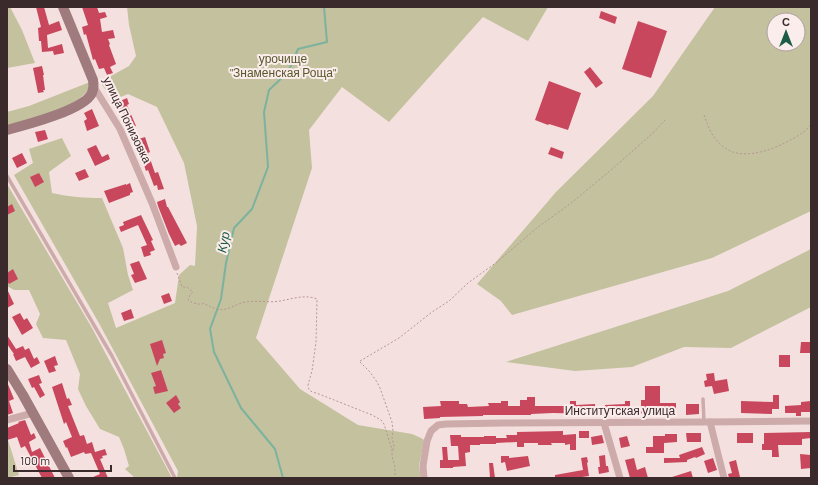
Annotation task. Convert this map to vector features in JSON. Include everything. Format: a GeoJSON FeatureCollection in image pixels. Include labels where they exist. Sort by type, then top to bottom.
{"type":"FeatureCollection","features":[{"type":"Feature","properties":{"kind":"main road","name":"улица Понизовка"},"geometry":{"type":"LineString","coordinates":[[63,7],[91,74],[94,87]]}},
{"type":"Feature","properties":{"kind":"main road"},"geometry":{"type":"LineString","coordinates":[[7,130],[70,109],[87,99],[92,93],[94,87]]}},
{"type":"Feature","properties":{"kind":"main road"},"geometry":{"type":"LineString","coordinates":[[7,369],[69,478]]}},
{"type":"Feature","properties":{"kind":"street","name":"улица Понизовка"},"geometry":{"type":"LineString","coordinates":[[94,87],[120,129],[152,203],[176,267]]}},
{"type":"Feature","properties":{"kind":"street"},"geometry":{"type":"LineString","coordinates":[[7,420],[33,413]]}},
{"type":"Feature","properties":{"kind":"street","name":"Институтская улица"},"geometry":{"type":"LineString","coordinates":[[424,478],[422,466],[427,441],[431,431],[438,425],[503,422],[707,422],[811,420]]}},
{"type":"Feature","properties":{"kind":"street"},"geometry":{"type":"LineString","coordinates":[[604,422],[619,478]]}},
{"type":"Feature","properties":{"kind":"street"},"geometry":{"type":"LineString","coordinates":[[707,422],[724,478]]}},
{"type":"Feature","properties":{"kind":"lane"},"geometry":{"type":"LineString","coordinates":[[7,176],[112,356],[175,478]]}},
{"type":"Feature","properties":{"kind":"lane"},"geometry":{"type":"LineString","coordinates":[[704,399],[707,422]]}},
{"type":"Feature","properties":{"kind":"path"},"geometry":{"type":"LineString","coordinates":[[704,115],[710,132],[717,141],[726,149],[735,153],[748,154],[765,151],[780,146],[804,132],[811,124]]}},
{"type":"Feature","properties":{"kind":"path"},"geometry":{"type":"LineString","coordinates":[[395,478],[395,467],[392,456],[394,446],[392,438],[392,422],[378,382],[360,361],[399,338],[448,301],[468,283],[497,262],[538,227],[570,204],[611,170],[653,133],[665,120]]}},
{"type":"Feature","properties":{"kind":"path"},"geometry":{"type":"LineString","coordinates":[[176,267],[182,287],[193,292],[188,300],[190,302],[205,304],[218,310],[228,309],[246,302],[274,302],[307,296],[316,299],[316,342],[315,356],[308,385],[310,392],[319,394],[381,420],[384,424],[392,450]]}},
{"type":"Feature","properties":{"kind":"green space"},"geometry":{"type":"Polygon","coordinates":[[[7,7],[10,7],[22,30],[35,63],[7,68],[7,7]]]}},
{"type":"Feature","properties":{"kind":"green space","name":"урочище \"Знаменская Роща\""},"geometry":{"type":"Polygon","coordinates":[[[127,7],[548,7],[528,41],[483,17],[389,122],[342,87],[309,130],[312,168],[256,338],[300,389],[358,425],[412,434],[424,440],[419,466],[421,478],[177,478],[178,471],[100,325],[14,175],[33,163],[29,149],[62,138],[71,156],[49,172],[52,193],[77,197],[102,198],[123,248],[128,275],[133,290],[108,303],[116,328],[175,303],[179,275],[190,265],[195,266],[197,226],[184,163],[157,107],[128,94],[113,100],[100,82],[129,66],[136,56],[129,25],[127,7]]]}},
{"type":"Feature","properties":{"kind":"green space"},"geometry":{"type":"Polygon","coordinates":[[[715,7],[811,7],[811,211],[712,258],[512,315],[501,301],[477,284],[556,192],[653,96],[715,7]]]}},
{"type":"Feature","properties":{"kind":"green space"},"geometry":{"type":"Polygon","coordinates":[[[90,82],[89,90],[67,107],[7,127],[7,112],[29,106],[90,82]]]}},
{"type":"Feature","properties":{"kind":"green space"},"geometry":{"type":"Polygon","coordinates":[[[7,184],[92,328],[172,478],[135,478],[125,469],[129,466],[119,437],[100,429],[78,389],[80,374],[66,340],[43,338],[36,324],[40,314],[29,290],[14,290],[7,286],[7,184]]]}},
{"type":"Feature","properties":{"kind":"green space"},"geometry":{"type":"Polygon","coordinates":[[[811,249],[811,307],[731,348],[684,347],[632,367],[575,371],[506,362],[728,291],[811,249]]]}},
{"type":"Feature","properties":{"kind":"green space"},"geometry":{"type":"Polygon","coordinates":[[[7,437],[19,475],[7,478],[7,437]]]}},
{"type":"Feature","properties":{"kind":"building"},"geometry":{"type":"Polygon","coordinates":[[[36,7],[44,7],[49,25],[59,21],[62,30],[47,35],[48,48],[62,44],[64,53],[54,55],[53,51],[42,52],[38,28],[41,27],[36,7]]]}},
{"type":"Feature","properties":{"kind":"building"},"geometry":{"type":"Polygon","coordinates":[[[82,7],[97,7],[99,13],[105,12],[107,17],[100,19],[102,32],[113,30],[115,38],[108,39],[116,64],[110,67],[113,73],[107,75],[104,68],[99,69],[95,59],[93,60],[86,34],[84,35],[82,27],[88,25],[82,7]]]}},
{"type":"Feature","properties":{"kind":"building"},"geometry":{"type":"Polygon","coordinates":[[[601,11],[617,17],[615,24],[599,18],[601,11]]]}},
{"type":"Feature","properties":{"kind":"building"},"geometry":{"type":"Polygon","coordinates":[[[638,21],[667,31],[651,78],[622,69],[638,21]]]}},
{"type":"Feature","properties":{"kind":"building"},"geometry":{"type":"Polygon","coordinates":[[[42,66],[45,90],[43,90],[44,92],[38,93],[33,68],[42,66]]]}},
{"type":"Feature","properties":{"kind":"building"},"geometry":{"type":"Polygon","coordinates":[[[590,67],[603,83],[596,88],[584,72],[590,67]]]}},
{"type":"Feature","properties":{"kind":"building"},"geometry":{"type":"Polygon","coordinates":[[[549,81],[581,93],[568,130],[535,120],[549,81]]]}},
{"type":"Feature","properties":{"kind":"building"},"geometry":{"type":"Polygon","coordinates":[[[127,98],[129,104],[127,105],[136,126],[129,128],[122,110],[119,111],[116,103],[127,98]]]}},
{"type":"Feature","properties":{"kind":"building"},"geometry":{"type":"Polygon","coordinates":[[[92,109],[99,126],[87,131],[84,121],[87,119],[84,113],[92,109]]]}},
{"type":"Feature","properties":{"kind":"building"},"geometry":{"type":"Polygon","coordinates":[[[45,130],[48,139],[38,142],[35,132],[45,130]]]}},
{"type":"Feature","properties":{"kind":"building"},"geometry":{"type":"Polygon","coordinates":[[[145,137],[150,152],[148,153],[155,173],[158,172],[164,189],[158,190],[157,185],[154,186],[148,170],[146,171],[136,140],[145,137]]]}},
{"type":"Feature","properties":{"kind":"building"},"geometry":{"type":"Polygon","coordinates":[[[96,145],[102,157],[108,154],[110,159],[95,166],[87,149],[96,145]]]}},
{"type":"Feature","properties":{"kind":"building"},"geometry":{"type":"Polygon","coordinates":[[[551,147],[564,152],[562,159],[548,154],[551,147]]]}},
{"type":"Feature","properties":{"kind":"building"},"geometry":{"type":"Polygon","coordinates":[[[22,153],[27,163],[17,168],[12,158],[22,153]]]}},
{"type":"Feature","properties":{"kind":"building"},"geometry":{"type":"Polygon","coordinates":[[[85,169],[89,177],[79,181],[75,173],[85,169]]]}},
{"type":"Feature","properties":{"kind":"building"},"geometry":{"type":"Polygon","coordinates":[[[39,173],[44,182],[35,187],[30,177],[39,173]]]}},
{"type":"Feature","properties":{"kind":"building"},"geometry":{"type":"Polygon","coordinates":[[[130,183],[133,192],[130,193],[130,195],[109,203],[104,191],[130,183]]]}},
{"type":"Feature","properties":{"kind":"building"},"geometry":{"type":"Polygon","coordinates":[[[165,199],[167,207],[187,243],[181,246],[179,244],[175,246],[158,206],[157,202],[165,199]]]}},
{"type":"Feature","properties":{"kind":"building"},"geometry":{"type":"Polygon","coordinates":[[[12,204],[15,211],[7,215],[7,207],[12,204]]]}},
{"type":"Feature","properties":{"kind":"building"},"geometry":{"type":"Polygon","coordinates":[[[141,215],[153,240],[151,241],[155,250],[150,252],[151,255],[144,257],[141,247],[147,245],[138,225],[121,232],[119,227],[124,225],[123,222],[141,215]]]}},
{"type":"Feature","properties":{"kind":"building"},"geometry":{"type":"Polygon","coordinates":[[[139,261],[147,279],[135,283],[131,275],[134,274],[130,264],[139,261]]]}},
{"type":"Feature","properties":{"kind":"building"},"geometry":{"type":"Polygon","coordinates":[[[13,269],[18,279],[9,284],[7,281],[7,273],[13,269]]]}},
{"type":"Feature","properties":{"kind":"building"},"geometry":{"type":"Polygon","coordinates":[[[7,289],[14,304],[7,308],[7,289]]]}},
{"type":"Feature","properties":{"kind":"building"},"geometry":{"type":"Polygon","coordinates":[[[169,293],[172,301],[164,304],[161,296],[169,293]]]}},
{"type":"Feature","properties":{"kind":"building"},"geometry":{"type":"Polygon","coordinates":[[[131,309],[134,318],[124,321],[121,313],[131,309]]]}},
{"type":"Feature","properties":{"kind":"building"},"geometry":{"type":"Polygon","coordinates":[[[20,313],[24,320],[27,318],[33,328],[22,335],[12,317],[20,313]]]}},
{"type":"Feature","properties":{"kind":"building"},"geometry":{"type":"Polygon","coordinates":[[[7,335],[16,349],[23,346],[25,350],[29,348],[34,359],[37,357],[40,363],[31,368],[25,357],[16,361],[14,354],[7,344],[7,335]]]}},
{"type":"Feature","properties":{"kind":"building"},"geometry":{"type":"Polygon","coordinates":[[[162,340],[166,353],[163,354],[164,358],[160,359],[157,366],[150,344],[162,340]]]}},
{"type":"Feature","properties":{"kind":"building"},"geometry":{"type":"Polygon","coordinates":[[[801,342],[811,342],[811,353],[800,353],[801,342]]]}},
{"type":"Feature","properties":{"kind":"building"},"geometry":{"type":"Polygon","coordinates":[[[779,355],[790,355],[790,367],[779,367],[779,355]]]}},
{"type":"Feature","properties":{"kind":"building"},"geometry":{"type":"Polygon","coordinates":[[[55,356],[58,365],[54,366],[56,371],[49,373],[44,361],[55,356]]]}},
{"type":"Feature","properties":{"kind":"building"},"geometry":{"type":"Polygon","coordinates":[[[161,370],[168,391],[155,394],[153,387],[156,386],[151,373],[161,370]]]}},
{"type":"Feature","properties":{"kind":"building"},"geometry":{"type":"Polygon","coordinates":[[[714,373],[715,381],[727,379],[729,391],[714,394],[712,386],[705,387],[704,381],[707,380],[706,374],[714,373]]]}},
{"type":"Feature","properties":{"kind":"building"},"geometry":{"type":"Polygon","coordinates":[[[39,375],[42,383],[39,384],[45,395],[40,398],[34,387],[32,388],[28,379],[39,375]]]}},
{"type":"Feature","properties":{"kind":"building"},"geometry":{"type":"Polygon","coordinates":[[[7,382],[14,399],[9,401],[13,413],[7,415],[7,382]]]}},
{"type":"Feature","properties":{"kind":"building"},"geometry":{"type":"Polygon","coordinates":[[[62,383],[67,399],[69,398],[72,405],[68,406],[80,436],[84,435],[87,444],[92,442],[95,452],[105,449],[107,455],[102,456],[103,458],[100,459],[108,478],[91,478],[100,474],[91,453],[85,454],[84,452],[71,457],[67,447],[66,448],[63,441],[72,437],[66,422],[64,424],[52,387],[62,383]]]}},
{"type":"Feature","properties":{"kind":"building"},"geometry":{"type":"Polygon","coordinates":[[[645,386],[660,386],[660,403],[676,403],[676,414],[605,414],[605,405],[625,404],[625,401],[630,401],[630,408],[641,407],[641,400],[645,400],[645,386]]]}},
{"type":"Feature","properties":{"kind":"building"},"geometry":{"type":"Polygon","coordinates":[[[176,395],[180,402],[178,404],[181,408],[174,413],[166,403],[176,395]]]}},
{"type":"Feature","properties":{"kind":"building"},"geometry":{"type":"Polygon","coordinates":[[[773,395],[779,395],[779,409],[772,409],[772,414],[741,413],[741,401],[773,402],[773,395]]]}},
{"type":"Feature","properties":{"kind":"building"},"geometry":{"type":"Polygon","coordinates":[[[527,397],[535,397],[535,406],[570,406],[570,401],[576,401],[576,405],[595,404],[595,414],[553,413],[531,415],[483,415],[424,419],[423,407],[441,406],[440,401],[459,401],[459,404],[467,404],[468,407],[489,406],[488,403],[501,403],[501,401],[508,401],[508,406],[520,406],[520,400],[527,400],[527,397]]]}},
{"type":"Feature","properties":{"kind":"building"},"geometry":{"type":"Polygon","coordinates":[[[811,401],[811,412],[801,412],[801,416],[796,416],[796,413],[785,413],[785,406],[801,405],[801,402],[811,401]]]}},
{"type":"Feature","properties":{"kind":"building"},"geometry":{"type":"Polygon","coordinates":[[[686,404],[699,404],[699,414],[686,415],[686,404]]]}},
{"type":"Feature","properties":{"kind":"building"},"geometry":{"type":"Polygon","coordinates":[[[25,420],[31,435],[34,433],[36,438],[29,442],[32,452],[40,448],[55,478],[42,478],[25,446],[21,448],[17,437],[7,440],[7,428],[25,420]]]}},
{"type":"Feature","properties":{"kind":"building"},"geometry":{"type":"Polygon","coordinates":[[[563,431],[563,435],[576,434],[576,450],[570,450],[570,444],[565,445],[565,443],[538,445],[538,443],[524,443],[524,447],[517,447],[517,442],[470,445],[470,452],[465,453],[466,466],[440,468],[440,460],[443,460],[442,447],[447,447],[448,460],[459,460],[458,446],[451,446],[450,435],[461,435],[461,437],[496,436],[496,438],[507,438],[506,435],[517,435],[517,432],[563,431]]]}},
{"type":"Feature","properties":{"kind":"building"},"geometry":{"type":"Polygon","coordinates":[[[579,431],[589,431],[589,438],[579,438],[579,431]]]}},
{"type":"Feature","properties":{"kind":"building"},"geometry":{"type":"Polygon","coordinates":[[[811,432],[811,438],[802,439],[802,445],[778,445],[779,457],[772,457],[772,450],[762,450],[762,444],[764,444],[764,433],[811,432]]]}},
{"type":"Feature","properties":{"kind":"building"},"geometry":{"type":"Polygon","coordinates":[[[686,433],[701,433],[701,442],[687,442],[686,433]]]}},
{"type":"Feature","properties":{"kind":"building"},"geometry":{"type":"Polygon","coordinates":[[[737,433],[753,433],[753,443],[737,443],[737,433]]]}},
{"type":"Feature","properties":{"kind":"building"},"geometry":{"type":"Polygon","coordinates":[[[665,434],[677,434],[677,442],[664,443],[664,453],[646,453],[646,447],[653,447],[653,436],[665,436],[665,434]]]}},
{"type":"Feature","properties":{"kind":"building"},"geometry":{"type":"Polygon","coordinates":[[[602,435],[604,443],[592,445],[591,437],[602,435]]]}},
{"type":"Feature","properties":{"kind":"building"},"geometry":{"type":"Polygon","coordinates":[[[627,436],[630,446],[621,448],[619,438],[627,436]]]}},
{"type":"Feature","properties":{"kind":"building"},"geometry":{"type":"Polygon","coordinates":[[[702,447],[705,454],[687,460],[687,462],[664,463],[664,458],[680,458],[679,455],[702,447]]]}},
{"type":"Feature","properties":{"kind":"building"},"geometry":{"type":"Polygon","coordinates":[[[800,454],[811,455],[811,468],[801,469],[800,454]]]}},
{"type":"Feature","properties":{"kind":"building"},"geometry":{"type":"Polygon","coordinates":[[[605,455],[606,466],[608,466],[609,472],[599,474],[599,456],[605,455]]]}},
{"type":"Feature","properties":{"kind":"building"},"geometry":{"type":"Polygon","coordinates":[[[501,456],[509,456],[509,458],[528,456],[530,466],[507,471],[505,462],[501,463],[501,456]]]}},
{"type":"Feature","properties":{"kind":"building"},"geometry":{"type":"Polygon","coordinates":[[[587,457],[589,476],[555,478],[555,475],[583,470],[581,458],[587,457]]]}},
{"type":"Feature","properties":{"kind":"building"},"geometry":{"type":"Polygon","coordinates":[[[634,458],[637,470],[645,467],[648,478],[630,478],[625,460],[634,458]]]}},
{"type":"Feature","properties":{"kind":"building"},"geometry":{"type":"Polygon","coordinates":[[[713,458],[717,470],[708,473],[704,461],[713,458]]]}},
{"type":"Feature","properties":{"kind":"building"},"geometry":{"type":"Polygon","coordinates":[[[736,460],[740,477],[729,478],[728,474],[732,473],[729,462],[736,460]]]}},
{"type":"Feature","properties":{"kind":"building"},"geometry":{"type":"Polygon","coordinates":[[[489,463],[493,463],[495,478],[490,478],[489,463]]]}},
{"type":"Feature","properties":{"kind":"building"},"geometry":{"type":"Polygon","coordinates":[[[691,471],[693,478],[672,478],[672,477],[691,471]]]}},
{"type":"Feature","properties":{"kind":"waterway","name":"Кур"},"geometry":{"type":"LineString","coordinates":[[283,478],[275,449],[241,408],[214,352],[210,329],[221,299],[226,263],[234,228],[252,209],[268,167],[264,112],[269,90],[288,72],[298,49],[327,42],[324,7]]}}]}
